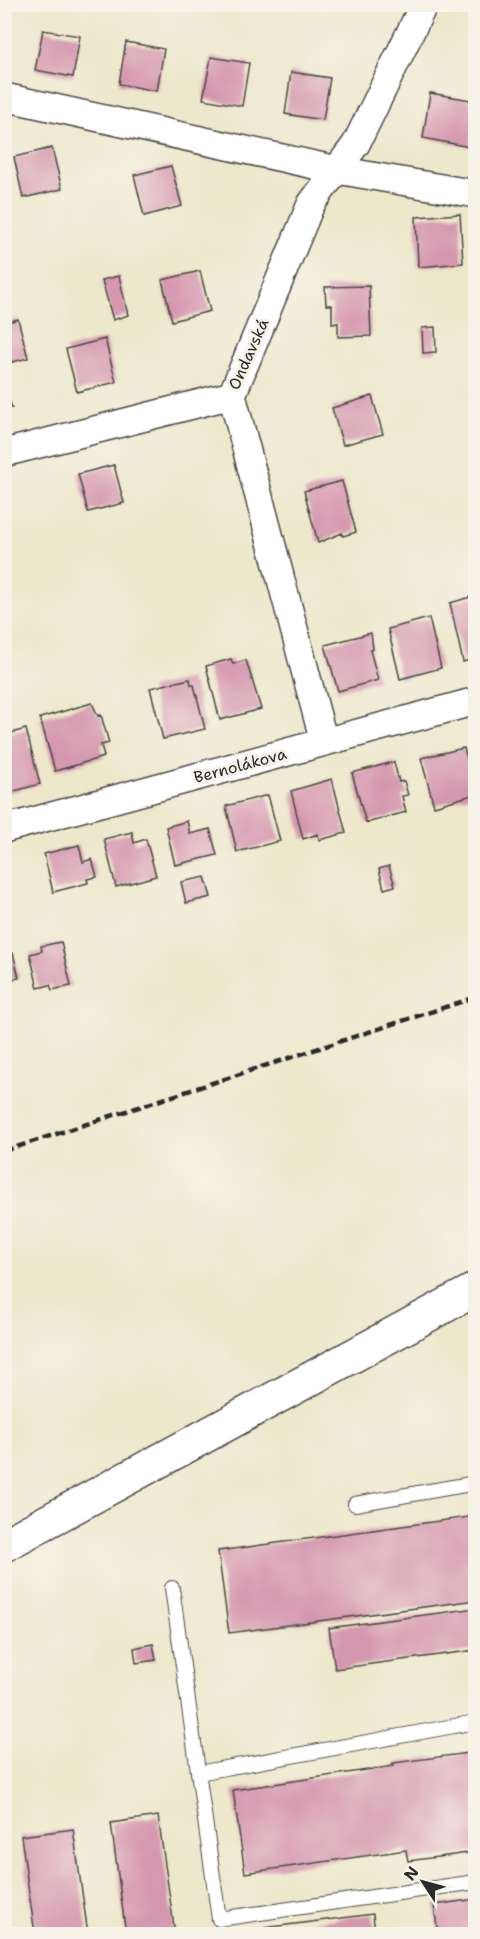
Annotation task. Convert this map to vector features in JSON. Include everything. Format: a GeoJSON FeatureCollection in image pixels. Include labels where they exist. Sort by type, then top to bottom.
{"type":"FeatureCollection","features":[{"type":"Feature","properties":{"kind":"main road"},"geometry":{"type":"LineString","coordinates":[[4,1545],[476,1289]]}},
{"type":"Feature","properties":{"kind":"street","name":"Ondavská"},"geometry":{"type":"LineString","coordinates":[[4,453],[232,395],[311,204],[356,144],[424,4]]}},
{"type":"Feature","properties":{"kind":"street"},"geometry":{"type":"LineString","coordinates":[[4,97],[337,170],[476,194]]}},
{"type":"Feature","properties":{"kind":"street"},"geometry":{"type":"LineString","coordinates":[[232,395],[324,742]]}},
{"type":"Feature","properties":{"kind":"street","name":"Bernolákova"},"geometry":{"type":"LineString","coordinates":[[4,829],[476,700]]}},
{"type":"Feature","properties":{"kind":"lane"},"geometry":{"type":"LineString","coordinates":[[356,1503],[476,1483]]}},
{"type":"Feature","properties":{"kind":"lane"},"geometry":{"type":"LineString","coordinates":[[172,1588],[221,1935]]}},
{"type":"Feature","properties":{"kind":"lane"},"geometry":{"type":"LineString","coordinates":[[198,1773],[476,1722]]}},
{"type":"Feature","properties":{"kind":"lane"},"geometry":{"type":"LineString","coordinates":[[219,1919],[476,1882]]}},
{"type":"Feature","properties":{"kind":"building"},"geometry":{"type":"Polygon","coordinates":[[[43,30],[80,36],[73,77],[35,70],[43,30]]]}},
{"type":"Feature","properties":{"kind":"building"},"geometry":{"type":"Polygon","coordinates":[[[126,42],[164,49],[157,91],[119,84],[126,42]]]}},
{"type":"Feature","properties":{"kind":"building"},"geometry":{"type":"Polygon","coordinates":[[[211,57],[249,63],[242,106],[203,99],[211,57]]]}},
{"type":"Feature","properties":{"kind":"building"},"geometry":{"type":"Polygon","coordinates":[[[291,72],[330,78],[323,120],[285,114],[291,72]]]}},
{"type":"Feature","properties":{"kind":"building"},"geometry":{"type":"Polygon","coordinates":[[[430,93],[476,101],[470,147],[423,138],[430,93]]]}},
{"type":"Feature","properties":{"kind":"building"},"geometry":{"type":"Polygon","coordinates":[[[52,148],[62,189],[23,198],[14,157],[52,148]]]}},
{"type":"Feature","properties":{"kind":"building"},"geometry":{"type":"Polygon","coordinates":[[[171,166],[182,206],[144,216],[134,175],[171,166]]]}},
{"type":"Feature","properties":{"kind":"building"},"geometry":{"type":"Polygon","coordinates":[[[460,214],[463,263],[418,267],[416,217],[460,214]]]}},
{"type":"Feature","properties":{"kind":"building"},"geometry":{"type":"Polygon","coordinates":[[[200,271],[210,311],[172,321],[162,280],[200,271]]]}},
{"type":"Feature","properties":{"kind":"building"},"geometry":{"type":"Polygon","coordinates":[[[119,276],[128,315],[113,320],[102,280],[119,276]]]}},
{"type":"Feature","properties":{"kind":"building"},"geometry":{"type":"Polygon","coordinates":[[[369,286],[371,336],[338,337],[338,323],[332,324],[332,305],[326,305],[325,287],[369,286]]]}},
{"type":"Feature","properties":{"kind":"building"},"geometry":{"type":"Polygon","coordinates":[[[18,319],[28,358],[12,362],[4,334],[4,323],[18,319]]]}},
{"type":"Feature","properties":{"kind":"building"},"geometry":{"type":"Polygon","coordinates":[[[435,327],[436,352],[423,353],[422,328],[435,327]]]}},
{"type":"Feature","properties":{"kind":"building"},"geometry":{"type":"Polygon","coordinates":[[[105,339],[116,382],[77,392],[66,349],[105,339]]]}},
{"type":"Feature","properties":{"kind":"building"},"geometry":{"type":"Polygon","coordinates":[[[4,383],[12,408],[4,410],[4,383]]]}},
{"type":"Feature","properties":{"kind":"building"},"geometry":{"type":"Polygon","coordinates":[[[372,396],[383,434],[343,445],[332,408],[372,396]]]}},
{"type":"Feature","properties":{"kind":"building"},"geometry":{"type":"Polygon","coordinates":[[[114,465],[124,503],[88,512],[78,474],[114,465]]]}},
{"type":"Feature","properties":{"kind":"building"},"geometry":{"type":"Polygon","coordinates":[[[342,481],[356,532],[343,536],[342,533],[318,543],[304,491],[342,481]]]}},
{"type":"Feature","properties":{"kind":"building"},"geometry":{"type":"Polygon","coordinates":[[[474,596],[476,658],[463,662],[450,603],[474,596]]]}},
{"type":"Feature","properties":{"kind":"building"},"geometry":{"type":"Polygon","coordinates":[[[429,618],[441,668],[400,679],[388,629],[429,618]]]}},
{"type":"Feature","properties":{"kind":"building"},"geometry":{"type":"Polygon","coordinates":[[[371,633],[373,649],[370,650],[378,680],[338,691],[325,645],[371,633]]]}},
{"type":"Feature","properties":{"kind":"building"},"geometry":{"type":"Polygon","coordinates":[[[231,659],[233,664],[246,660],[261,709],[220,720],[206,666],[231,659]]]}},
{"type":"Feature","properties":{"kind":"building"},"geometry":{"type":"Polygon","coordinates":[[[190,679],[191,685],[194,685],[205,729],[163,739],[150,688],[190,679]]]}},
{"type":"Feature","properties":{"kind":"building"},"geometry":{"type":"Polygon","coordinates":[[[92,703],[98,716],[101,715],[109,743],[101,745],[104,757],[55,771],[40,718],[92,703]]]}},
{"type":"Feature","properties":{"kind":"building"},"geometry":{"type":"Polygon","coordinates":[[[26,729],[40,784],[4,794],[4,735],[26,729]]]}},
{"type":"Feature","properties":{"kind":"building"},"geometry":{"type":"Polygon","coordinates":[[[464,748],[467,759],[475,756],[476,777],[473,778],[476,794],[434,806],[421,758],[464,748]]]}},
{"type":"Feature","properties":{"kind":"building"},"geometry":{"type":"Polygon","coordinates":[[[394,762],[399,782],[404,781],[408,795],[402,796],[406,812],[366,823],[352,773],[394,762]]]}},
{"type":"Feature","properties":{"kind":"building"},"geometry":{"type":"Polygon","coordinates":[[[332,779],[346,833],[319,840],[318,834],[303,839],[291,791],[332,779]]]}},
{"type":"Feature","properties":{"kind":"building"},"geometry":{"type":"Polygon","coordinates":[[[268,795],[280,841],[237,852],[226,806],[268,795]]]}},
{"type":"Feature","properties":{"kind":"building"},"geometry":{"type":"Polygon","coordinates":[[[187,821],[190,834],[210,829],[217,855],[175,865],[166,827],[187,821]]]}},
{"type":"Feature","properties":{"kind":"building"},"geometry":{"type":"Polygon","coordinates":[[[132,832],[134,843],[146,839],[156,876],[116,887],[104,839],[132,832]]]}},
{"type":"Feature","properties":{"kind":"building"},"geometry":{"type":"Polygon","coordinates":[[[79,845],[83,862],[92,859],[97,877],[87,879],[88,883],[53,892],[44,854],[79,845]]]}},
{"type":"Feature","properties":{"kind":"building"},"geometry":{"type":"Polygon","coordinates":[[[389,866],[395,886],[384,889],[379,869],[389,866]]]}},
{"type":"Feature","properties":{"kind":"building"},"geometry":{"type":"Polygon","coordinates":[[[205,877],[211,897],[186,903],[181,882],[205,877]]]}},
{"type":"Feature","properties":{"kind":"building"},"geometry":{"type":"Polygon","coordinates":[[[61,942],[71,986],[52,990],[50,985],[38,988],[30,954],[42,951],[41,946],[61,942]]]}},
{"type":"Feature","properties":{"kind":"building"},"geometry":{"type":"Polygon","coordinates":[[[13,953],[19,978],[4,981],[4,955],[13,953]]]}},
{"type":"Feature","properties":{"kind":"building"},"geometry":{"type":"Polygon","coordinates":[[[476,1516],[476,1600],[229,1633],[218,1551],[476,1516]]]}},
{"type":"Feature","properties":{"kind":"building"},"geometry":{"type":"Polygon","coordinates":[[[476,1608],[476,1650],[335,1669],[329,1628],[476,1608]]]}},
{"type":"Feature","properties":{"kind":"building"},"geometry":{"type":"Polygon","coordinates":[[[153,1644],[156,1660],[136,1663],[134,1648],[153,1644]]]}},
{"type":"Feature","properties":{"kind":"building"},"geometry":{"type":"Polygon","coordinates":[[[476,1752],[476,1852],[408,1861],[406,1850],[245,1873],[233,1790],[394,1766],[393,1763],[476,1752]]]}},
{"type":"Feature","properties":{"kind":"building"},"geometry":{"type":"Polygon","coordinates":[[[158,1816],[175,1934],[126,1934],[111,1823],[158,1816]]]}},
{"type":"Feature","properties":{"kind":"building"},"geometry":{"type":"Polygon","coordinates":[[[73,1829],[88,1934],[35,1934],[21,1836],[73,1829]]]}},
{"type":"Feature","properties":{"kind":"building"},"geometry":{"type":"Polygon","coordinates":[[[476,1899],[476,1934],[438,1934],[434,1905],[476,1899]]]}},
{"type":"Feature","properties":{"kind":"building"},"geometry":{"type":"Polygon","coordinates":[[[373,1914],[375,1934],[265,1934],[264,1928],[373,1914]]]}},
{"type":"Feature","properties":{"kind":"railway"},"geometry":{"type":"LineString","coordinates":[[4,1151],[476,997]]}}]}
